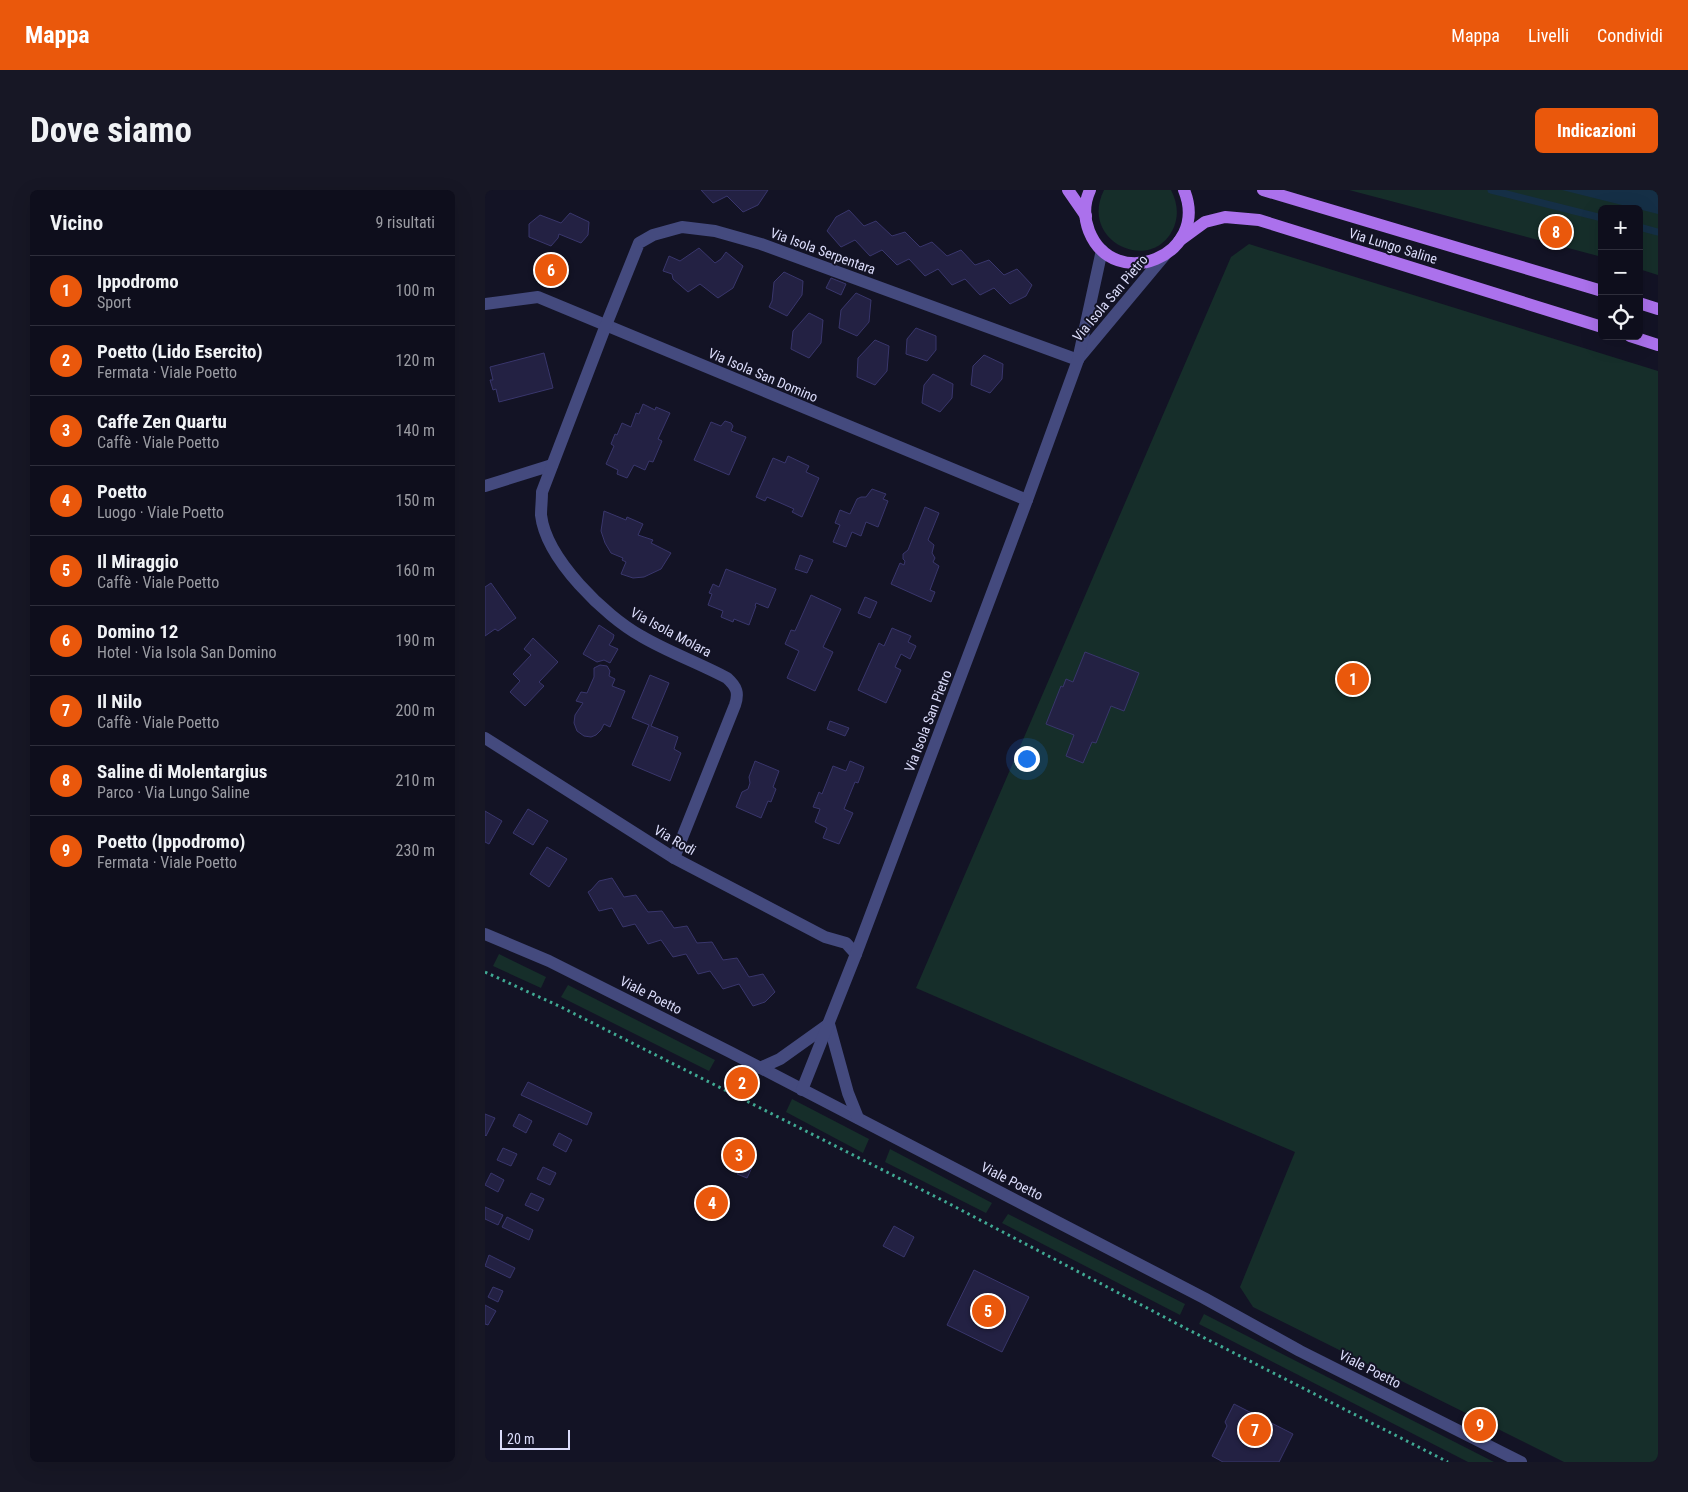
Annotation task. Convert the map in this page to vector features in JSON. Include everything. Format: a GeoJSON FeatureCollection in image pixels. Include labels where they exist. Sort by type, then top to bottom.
{"type":"FeatureCollection","features":[{"type":"Feature","properties":{"kind":"main road"},"geometry":{"type":"LineString","coordinates":[[1067,190],[1085,216],[1091,234],[1102,250]]}},
{"type":"Feature","properties":{"kind":"main road"},"geometry":{"type":"LineString","coordinates":[[1085,216],[1090,190]]}},
{"type":"Feature","properties":{"kind":"main road","name":"Via Lungo Saline"},"geometry":{"type":"LineString","coordinates":[[1179,242],[1184,233],[1189,214],[1189,205],[1184,190]]}},
{"type":"Feature","properties":{"kind":"main road","name":"Via Lungo Saline"},"geometry":{"type":"LineString","coordinates":[[1263,190],[1598,290]]}},
{"type":"Feature","properties":{"kind":"main road","name":"Via Lungo Saline"},"geometry":{"type":"LineString","coordinates":[[1102,250],[1116,259],[1133,263],[1149,262],[1165,256],[1179,242],[1205,222],[1225,217],[1259,220],[1598,326]]}},
{"type":"Feature","properties":{"kind":"main road"},"geometry":{"type":"LineString","coordinates":[[1643,304],[1658,309]]}},
{"type":"Feature","properties":{"kind":"main road"},"geometry":{"type":"LineString","coordinates":[[1642,340],[1658,345]]}},
{"type":"Feature","properties":{"kind":"street","name":"Via Isola Serpentara"},"geometry":{"type":"LineString","coordinates":[[605,325],[639,243],[653,235],[682,227],[715,231],[761,244],[1077,360]]}},
{"type":"Feature","properties":{"kind":"street","name":"Via Isola San Pietro"},"geometry":{"type":"LineString","coordinates":[[802,1090],[856,954],[1027,500],[1077,360],[1102,250]]}},
{"type":"Feature","properties":{"kind":"street","name":"Via Isola San Pietro"},"geometry":{"type":"LineString","coordinates":[[1077,360],[1165,256]]}},
{"type":"Feature","properties":{"kind":"street","name":"Via Isola San Domino"},"geometry":{"type":"LineString","coordinates":[[485,304],[538,297],[1027,500]]}},
{"type":"Feature","properties":{"kind":"street","name":"Via Isola Molara"},"geometry":{"type":"LineString","coordinates":[[605,325],[542,492],[541,516],[549,539],[567,569],[591,598],[616,620],[641,636],[727,678],[735,686],[738,695],[735,705],[674,858]]}},
{"type":"Feature","properties":{"kind":"street"},"geometry":{"type":"LineString","coordinates":[[485,486],[552,466]]}},
{"type":"Feature","properties":{"kind":"street","name":"Via Rodi"},"geometry":{"type":"LineString","coordinates":[[485,738],[674,858],[825,937],[846,943],[856,954]]}},
{"type":"Feature","properties":{"kind":"street","name":"Viale Poetto"},"geometry":{"type":"LineString","coordinates":[[485,934],[549,961],[760,1068],[1204,1298],[1299,1351],[1521,1462]]}},
{"type":"Feature","properties":{"kind":"street"},"geometry":{"type":"LineString","coordinates":[[760,1068],[780,1059],[829,1024],[857,1118]]}},
{"type":"Feature","properties":{"kind":"path"},"geometry":{"type":"LineString","coordinates":[[485,972],[561,1007],[944,1201],[1187,1329],[1448,1462]]}},
{"type":"Feature","properties":{"kind":"green space"},"geometry":{"type":"Polygon","coordinates":[[[1104,190],[1171,190],[1177,208],[1176,217],[1174,227],[1164,242],[1151,249],[1136,251],[1121,246],[1109,237],[1101,225],[1099,209],[1104,190]]]}},
{"type":"Feature","properties":{"kind":"green space"},"geometry":{"type":"Polygon","coordinates":[[[1349,190],[1658,190],[1658,275],[1643,270],[1643,205],[1598,205],[1598,256],[1349,190]]]}},
{"type":"Feature","properties":{"kind":"green space"},"geometry":{"type":"Polygon","coordinates":[[[1249,244],[1658,371],[1658,1462],[1564,1462],[1253,1307],[1240,1287],[1295,1152],[916,988],[1231,257],[1249,244]]]}},
{"type":"Feature","properties":{"kind":"green space"},"geometry":{"type":"Polygon","coordinates":[[[499,954],[546,977],[541,988],[493,966],[499,954]]]}},
{"type":"Feature","properties":{"kind":"green space"},"geometry":{"type":"Polygon","coordinates":[[[568,985],[715,1060],[709,1071],[561,997],[568,985]]]}},
{"type":"Feature","properties":{"kind":"green space"},"geometry":{"type":"Polygon","coordinates":[[[792,1099],[869,1139],[863,1153],[786,1112],[792,1099]]]}},
{"type":"Feature","properties":{"kind":"green space"},"geometry":{"type":"Polygon","coordinates":[[[890,1149],[992,1203],[986,1213],[885,1162],[890,1149]]]}},
{"type":"Feature","properties":{"kind":"green space"},"geometry":{"type":"Polygon","coordinates":[[[1008,1214],[1185,1304],[1180,1315],[1002,1223],[1008,1214]]]}},
{"type":"Feature","properties":{"kind":"green space"},"geometry":{"type":"Polygon","coordinates":[[[1204,1314],[1494,1462],[1468,1462],[1199,1324],[1204,1314]]]}},
{"type":"Feature","properties":{"kind":"water"},"geometry":{"type":"Polygon","coordinates":[[[1562,190],[1658,190],[1658,214],[1643,210],[1643,205],[1622,205],[1562,190]]]}},
{"type":"Feature","properties":{"kind":"building"},"geometry":{"type":"Polygon","coordinates":[[[701,190],[768,190],[758,205],[743,212],[727,196],[713,203],[701,190]]]}},
{"type":"Feature","properties":{"kind":"building"},"geometry":{"type":"Polygon","coordinates":[[[849,210],[864,226],[876,221],[892,236],[905,232],[920,247],[932,242],[947,256],[961,250],[975,265],[989,260],[1004,275],[1017,269],[1032,285],[1026,296],[1010,304],[994,288],[980,295],[965,279],[952,285],[938,269],[925,276],[909,259],[897,265],[882,250],[870,256],[855,240],[841,247],[827,231],[836,217],[849,210]]]}},
{"type":"Feature","properties":{"kind":"building"},"geometry":{"type":"Polygon","coordinates":[[[570,213],[589,222],[588,235],[581,243],[559,234],[551,246],[529,237],[529,224],[540,215],[561,223],[570,213]]]}},
{"type":"Feature","properties":{"kind":"building"},"geometry":{"type":"Polygon","coordinates":[[[699,248],[715,263],[726,252],[743,266],[733,288],[718,298],[700,284],[688,292],[673,279],[672,274],[663,271],[669,256],[680,261],[699,248]]]}},
{"type":"Feature","properties":{"kind":"building"},"geometry":{"type":"Polygon","coordinates":[[[784,272],[803,281],[802,295],[787,316],[769,307],[772,301],[774,282],[784,272]]]}},
{"type":"Feature","properties":{"kind":"building"},"geometry":{"type":"Polygon","coordinates":[[[831,278],[846,284],[841,295],[826,288],[831,278]]]}},
{"type":"Feature","properties":{"kind":"building"},"geometry":{"type":"Polygon","coordinates":[[[856,293],[871,300],[869,322],[857,336],[839,328],[841,310],[856,293]]]}},
{"type":"Feature","properties":{"kind":"building"},"geometry":{"type":"Polygon","coordinates":[[[809,313],[823,320],[821,343],[809,358],[791,349],[793,331],[809,313]]]}},
{"type":"Feature","properties":{"kind":"building"},"geometry":{"type":"Polygon","coordinates":[[[916,328],[936,336],[936,350],[927,361],[906,354],[907,339],[916,328]]]}},
{"type":"Feature","properties":{"kind":"building"},"geometry":{"type":"Polygon","coordinates":[[[875,340],[889,346],[887,371],[875,385],[857,377],[858,358],[875,340]]]}},
{"type":"Feature","properties":{"kind":"building"},"geometry":{"type":"Polygon","coordinates":[[[544,353],[553,388],[499,402],[496,389],[493,390],[490,380],[493,380],[490,367],[544,353]]]}},
{"type":"Feature","properties":{"kind":"building"},"geometry":{"type":"Polygon","coordinates":[[[984,355],[1003,364],[1002,379],[990,393],[971,385],[973,366],[984,355]]]}},
{"type":"Feature","properties":{"kind":"building"},"geometry":{"type":"Polygon","coordinates":[[[933,374],[953,384],[952,398],[940,412],[922,403],[924,385],[933,374]]]}},
{"type":"Feature","properties":{"kind":"building"},"geometry":{"type":"Polygon","coordinates":[[[643,404],[655,410],[656,407],[670,413],[658,439],[662,441],[653,462],[649,461],[645,470],[634,465],[627,478],[617,474],[618,470],[606,464],[614,446],[611,444],[615,434],[617,435],[622,423],[631,427],[636,413],[639,414],[643,404]]]}},
{"type":"Feature","properties":{"kind":"building"},"geometry":{"type":"Polygon","coordinates":[[[725,421],[733,426],[731,431],[746,437],[729,475],[694,460],[711,422],[721,426],[725,421]]]}},
{"type":"Feature","properties":{"kind":"building"},"geometry":{"type":"Polygon","coordinates":[[[788,456],[809,466],[806,472],[819,478],[802,517],[792,512],[794,509],[767,497],[765,501],[756,497],[773,458],[785,463],[788,456]]]}},
{"type":"Feature","properties":{"kind":"building"},"geometry":{"type":"Polygon","coordinates":[[[872,489],[886,494],[883,499],[888,501],[878,527],[866,522],[861,536],[852,532],[846,547],[833,542],[840,525],[835,523],[840,510],[850,514],[857,499],[866,497],[872,489]]]}},
{"type":"Feature","properties":{"kind":"building"},"geometry":{"type":"Polygon","coordinates":[[[925,507],[939,513],[928,540],[934,545],[932,553],[935,558],[933,562],[939,566],[930,590],[935,592],[931,602],[891,584],[900,563],[904,565],[903,554],[908,550],[925,507]]]}},
{"type":"Feature","properties":{"kind":"building"},"geometry":{"type":"Polygon","coordinates":[[[604,511],[626,520],[627,517],[643,524],[638,535],[653,540],[651,543],[671,553],[661,569],[644,577],[633,578],[621,574],[626,562],[622,560],[623,558],[611,553],[601,531],[604,511]]]}},
{"type":"Feature","properties":{"kind":"building"},"geometry":{"type":"Polygon","coordinates":[[[800,555],[813,560],[807,573],[795,569],[800,555]]]}},
{"type":"Feature","properties":{"kind":"building"},"geometry":{"type":"Polygon","coordinates":[[[726,569],[776,589],[768,608],[756,603],[749,625],[734,619],[733,622],[721,617],[723,611],[708,605],[712,594],[709,593],[713,584],[719,587],[726,569]]]}},
{"type":"Feature","properties":{"kind":"building"},"geometry":{"type":"Polygon","coordinates":[[[491,583],[516,618],[498,631],[495,629],[485,636],[485,587],[491,583]]]}},
{"type":"Feature","properties":{"kind":"building"},"geometry":{"type":"Polygon","coordinates":[[[811,595],[841,609],[823,647],[833,652],[815,691],[787,678],[799,651],[785,644],[791,630],[795,631],[811,595]]]}},
{"type":"Feature","properties":{"kind":"building"},"geometry":{"type":"Polygon","coordinates":[[[865,597],[877,602],[870,618],[858,613],[865,597]]]}},
{"type":"Feature","properties":{"kind":"building"},"geometry":{"type":"Polygon","coordinates":[[[599,625],[614,635],[609,645],[618,649],[610,663],[604,660],[597,662],[583,654],[599,625]]]}},
{"type":"Feature","properties":{"kind":"building"},"geometry":{"type":"Polygon","coordinates":[[[892,628],[911,636],[908,642],[916,646],[910,659],[901,654],[895,667],[901,670],[886,703],[858,690],[879,643],[884,646],[892,628]]]}},
{"type":"Feature","properties":{"kind":"building"},"geometry":{"type":"Polygon","coordinates":[[[533,638],[558,662],[539,682],[544,686],[525,706],[510,692],[520,681],[513,674],[531,655],[524,649],[533,638]]]}},
{"type":"Feature","properties":{"kind":"building"},"geometry":{"type":"Polygon","coordinates":[[[1085,652],[1139,673],[1124,711],[1111,706],[1096,743],[1092,742],[1083,763],[1066,756],[1074,735],[1046,724],[1061,686],[1063,687],[1066,679],[1073,682],[1085,652]]]}},
{"type":"Feature","properties":{"kind":"building"},"geometry":{"type":"Polygon","coordinates":[[[600,665],[607,666],[610,671],[609,676],[615,679],[612,686],[625,691],[610,727],[604,724],[596,735],[591,737],[584,736],[577,731],[574,723],[575,715],[583,703],[576,701],[581,692],[587,693],[594,677],[594,668],[600,665]]]}},
{"type":"Feature","properties":{"kind":"building"},"geometry":{"type":"Polygon","coordinates":[[[650,675],[669,683],[651,726],[678,737],[674,749],[681,753],[670,781],[632,765],[649,725],[632,718],[650,675]]]}},
{"type":"Feature","properties":{"kind":"building"},"geometry":{"type":"Polygon","coordinates":[[[830,721],[849,728],[845,736],[827,729],[830,721]]]}},
{"type":"Feature","properties":{"kind":"building"},"geometry":{"type":"Polygon","coordinates":[[[755,761],[779,771],[773,787],[776,789],[771,802],[768,801],[761,818],[736,807],[742,792],[748,789],[749,777],[755,761]]]}},
{"type":"Feature","properties":{"kind":"building"},"geometry":{"type":"Polygon","coordinates":[[[850,761],[864,767],[858,783],[855,782],[844,809],[853,813],[839,844],[823,838],[827,828],[815,822],[820,809],[813,807],[819,792],[822,794],[833,766],[846,771],[850,761]]]}},
{"type":"Feature","properties":{"kind":"building"},"geometry":{"type":"Polygon","coordinates":[[[528,809],[548,821],[533,845],[513,833],[528,809]]]}},
{"type":"Feature","properties":{"kind":"building"},"geometry":{"type":"Polygon","coordinates":[[[485,811],[502,821],[489,844],[485,842],[485,811]]]}},
{"type":"Feature","properties":{"kind":"building"},"geometry":{"type":"Polygon","coordinates":[[[547,847],[567,859],[549,887],[530,874],[547,847]]]}},
{"type":"Feature","properties":{"kind":"building"},"geometry":{"type":"Polygon","coordinates":[[[612,878],[624,897],[636,895],[648,912],[662,911],[674,928],[687,926],[697,943],[712,942],[723,960],[737,958],[749,977],[763,974],[775,992],[765,1002],[753,1006],[739,984],[723,989],[710,971],[698,974],[686,954],[673,957],[661,940],[648,944],[635,924],[623,927],[612,908],[599,911],[588,892],[599,881],[612,878]]]}},
{"type":"Feature","properties":{"kind":"building"},"geometry":{"type":"Polygon","coordinates":[[[528,1082],[592,1113],[587,1125],[521,1095],[528,1082]]]}},
{"type":"Feature","properties":{"kind":"building"},"geometry":{"type":"Polygon","coordinates":[[[485,1114],[495,1118],[486,1136],[485,1135],[485,1114]]]}},
{"type":"Feature","properties":{"kind":"building"},"geometry":{"type":"Polygon","coordinates":[[[519,1114],[532,1121],[526,1133],[513,1126],[519,1114]]]}},
{"type":"Feature","properties":{"kind":"building"},"geometry":{"type":"Polygon","coordinates":[[[559,1133],[572,1140],[566,1152],[553,1145],[559,1133]]]}},
{"type":"Feature","properties":{"kind":"building"},"geometry":{"type":"Polygon","coordinates":[[[503,1148],[517,1154],[511,1166],[497,1160],[503,1148]]]}},
{"type":"Feature","properties":{"kind":"building"},"geometry":{"type":"Polygon","coordinates":[[[746,1155],[756,1159],[747,1178],[737,1174],[746,1155]]]}},
{"type":"Feature","properties":{"kind":"building"},"geometry":{"type":"Polygon","coordinates":[[[543,1167],[556,1173],[550,1185],[537,1179],[543,1167]]]}},
{"type":"Feature","properties":{"kind":"building"},"geometry":{"type":"Polygon","coordinates":[[[491,1173],[504,1180],[498,1192],[485,1185],[491,1173]]]}},
{"type":"Feature","properties":{"kind":"building"},"geometry":{"type":"Polygon","coordinates":[[[531,1193],[544,1199],[538,1211],[525,1205],[531,1193]]]}},
{"type":"Feature","properties":{"kind":"building"},"geometry":{"type":"Polygon","coordinates":[[[485,1207],[503,1215],[498,1225],[485,1219],[485,1207]]]}},
{"type":"Feature","properties":{"kind":"building"},"geometry":{"type":"Polygon","coordinates":[[[507,1217],[533,1230],[529,1240],[502,1227],[507,1217]]]}},
{"type":"Feature","properties":{"kind":"building"},"geometry":{"type":"Polygon","coordinates":[[[894,1226],[914,1237],[904,1257],[883,1246],[894,1226]]]}},
{"type":"Feature","properties":{"kind":"building"},"geometry":{"type":"Polygon","coordinates":[[[489,1255],[515,1268],[510,1278],[485,1266],[489,1255]]]}},
{"type":"Feature","properties":{"kind":"building"},"geometry":{"type":"Polygon","coordinates":[[[974,1270],[1029,1297],[1002,1352],[947,1325],[974,1270]]]}},
{"type":"Feature","properties":{"kind":"building"},"geometry":{"type":"Polygon","coordinates":[[[493,1287],[503,1291],[498,1302],[488,1297],[493,1287]]]}},
{"type":"Feature","properties":{"kind":"building"},"geometry":{"type":"Polygon","coordinates":[[[485,1305],[496,1311],[488,1325],[485,1324],[485,1305]]]}},
{"type":"Feature","properties":{"kind":"building"},"geometry":{"type":"Polygon","coordinates":[[[1234,1404],[1293,1434],[1279,1462],[1223,1462],[1212,1456],[1227,1426],[1225,1422],[1234,1404]]]}},
{"type":"Feature","properties":{"kind":"waterway"},"geometry":{"type":"LineString","coordinates":[[1491,190],[1598,217]]}},
{"type":"Feature","properties":{"kind":"waterway"},"geometry":{"type":"LineString","coordinates":[[1643,228],[1658,232]]}},
{"type":"Feature","properties":{"kind":"place","name":"Saline di Molentargius"},"geometry":{"type":"Point","coordinates":[1556,232]}},
{"type":"Feature","properties":{"kind":"place","name":"Domino 12"},"geometry":{"type":"Point","coordinates":[551,270]}},
{"type":"Feature","properties":{"kind":"place","name":"Ippodromo"},"geometry":{"type":"Point","coordinates":[1353,679]}},
{"type":"Feature","properties":{"kind":"place","name":"Poetto (Lido Esercito)"},"geometry":{"type":"Point","coordinates":[742,1083]}},
{"type":"Feature","properties":{"kind":"place","name":"Caffe Zen Quartu"},"geometry":{"type":"Point","coordinates":[739,1155]}},
{"type":"Feature","properties":{"kind":"place","name":"Poetto"},"geometry":{"type":"Point","coordinates":[712,1203]}},
{"type":"Feature","properties":{"kind":"place","name":"Il Miraggio"},"geometry":{"type":"Point","coordinates":[988,1311]}},
{"type":"Feature","properties":{"kind":"place","name":"Poetto (Ippodromo)"},"geometry":{"type":"Point","coordinates":[1480,1425]}},
{"type":"Feature","properties":{"kind":"place","name":"Il Nilo"},"geometry":{"type":"Point","coordinates":[1255,1430]}}]}
